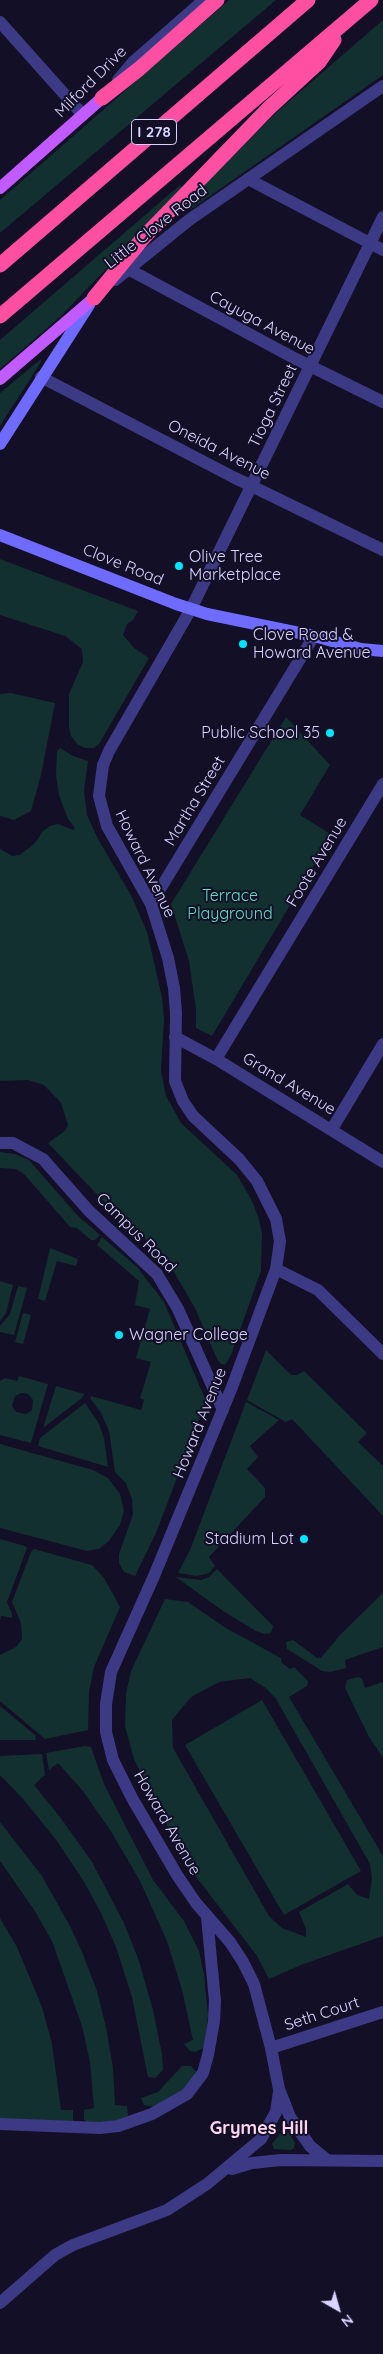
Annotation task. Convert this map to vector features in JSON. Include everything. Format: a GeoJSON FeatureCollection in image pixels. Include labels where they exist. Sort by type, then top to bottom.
{"type":"FeatureCollection","features":[{"type":"Feature","properties":{"kind":"highway"},"geometry":{"type":"LineString","coordinates":[[102,98],[139,69],[217,0]]}},
{"type":"Feature","properties":{"kind":"highway","name":"I 278"},"geometry":{"type":"LineString","coordinates":[[0,265],[308,0]]}},
{"type":"Feature","properties":{"kind":"highway","name":"I 278"},"geometry":{"type":"LineString","coordinates":[[0,316],[371,0]]}},
{"type":"Feature","properties":{"kind":"highway"},"geometry":{"type":"LineString","coordinates":[[94,298],[144,237],[264,113],[319,62],[347,21]]}},
{"type":"Feature","properties":{"kind":"main road","name":"Milford Drive"},"geometry":{"type":"LineString","coordinates":[[0,188],[102,98]]}},
{"type":"Feature","properties":{"kind":"main road","name":"Little Clove Road"},"geometry":{"type":"LineString","coordinates":[[0,444],[94,298]]}},
{"type":"Feature","properties":{"kind":"main road"},"geometry":{"type":"LineString","coordinates":[[0,379],[94,298]]}},
{"type":"Feature","properties":{"kind":"main road","name":"Clove Road"},"geometry":{"type":"LineString","coordinates":[[0,535],[191,609],[314,636],[361,649],[383,651]]}},
{"type":"Feature","properties":{"kind":"street","name":"Milford Drive"},"geometry":{"type":"LineString","coordinates":[[102,98],[133,62],[204,0]]}},
{"type":"Feature","properties":{"kind":"street"},"geometry":{"type":"LineString","coordinates":[[0,22],[83,115]]}},
{"type":"Feature","properties":{"kind":"street","name":"Little Clove Road"},"geometry":{"type":"LineString","coordinates":[[94,298],[176,230],[248,179],[381,90]]}},
{"type":"Feature","properties":{"kind":"street"},"geometry":{"type":"LineString","coordinates":[[248,179],[383,250]]}},
{"type":"Feature","properties":{"kind":"street","name":"Tioga Street"},"geometry":{"type":"LineString","coordinates":[[191,609],[383,217]]}},
{"type":"Feature","properties":{"kind":"street","name":"Cayuga Avenue"},"geometry":{"type":"LineString","coordinates":[[128,269],[383,402]]}},
{"type":"Feature","properties":{"kind":"street","name":"Oneida Avenue"},"geometry":{"type":"LineString","coordinates":[[42,377],[252,486],[383,550]]}},
{"type":"Feature","properties":{"kind":"street","name":"Howard Avenue"},"geometry":{"type":"LineString","coordinates":[[191,609],[109,751],[100,781],[100,796],[106,826],[151,904],[168,958],[174,988],[174,1081],[183,1101],[198,1121],[248,1169],[268,1201],[276,1219],[280,1242],[276,1269],[223,1410],[154,1576],[111,1672],[106,1704],[106,1732],[114,1760],[177,1875],[207,1917],[230,1942],[254,1984],[271,2048],[279,2089],[290,2117],[300,2134],[327,2160]]}},
{"type":"Feature","properties":{"kind":"street","name":"Martha Street"},"geometry":{"type":"LineString","coordinates":[[151,904],[314,636]]}},
{"type":"Feature","properties":{"kind":"street","name":"Foote Avenue"},"geometry":{"type":"LineString","coordinates":[[216,1059],[383,784]]}},
{"type":"Feature","properties":{"kind":"street","name":"Grand Avenue"},"geometry":{"type":"LineString","coordinates":[[175,1037],[216,1059],[383,1162]]}},
{"type":"Feature","properties":{"kind":"street"},"geometry":{"type":"LineString","coordinates":[[332,1129],[383,1044]]}},
{"type":"Feature","properties":{"kind":"street","name":"Campus Road"},"geometry":{"type":"LineString","coordinates":[[0,1143],[13,1143],[43,1159],[89,1211],[158,1274],[178,1309],[223,1410]]}},
{"type":"Feature","properties":{"kind":"street"},"geometry":{"type":"LineString","coordinates":[[276,1269],[318,1290],[383,1354]]}},
{"type":"Feature","properties":{"kind":"street"},"geometry":{"type":"LineString","coordinates":[[0,2124],[100,2128],[118,2126],[138,2121],[187,2094],[203,2073],[214,2021],[207,1917]]}},
{"type":"Feature","properties":{"kind":"street","name":"Seth Court"},"geometry":{"type":"LineString","coordinates":[[271,2048],[383,2012]]}},
{"type":"Feature","properties":{"kind":"street","name":"Howard Avenue"},"geometry":{"type":"LineString","coordinates":[[0,2303],[54,2255],[73,2245],[167,2210],[221,2174],[250,2150],[266,2132],[276,2112],[279,2089]]}},
{"type":"Feature","properties":{"kind":"street"},"geometry":{"type":"LineString","coordinates":[[327,2160],[383,2161]]}},
{"type":"Feature","properties":{"kind":"street","name":"Howard Avenue"},"geometry":{"type":"LineString","coordinates":[[221,2174],[252,2163],[327,2160]]}},
{"type":"Feature","properties":{"kind":"green space"},"geometry":{"type":"Polygon","coordinates":[[[229,0],[276,0],[0,233],[0,200],[229,0]]]}},
{"type":"Feature","properties":{"kind":"green space"},"geometry":{"type":"Polygon","coordinates":[[[383,20],[383,75],[190,210],[187,206],[215,173],[279,110],[383,20]]]}},
{"type":"Feature","properties":{"kind":"green space"},"geometry":{"type":"Polygon","coordinates":[[[180,185],[183,189],[61,316],[0,369],[0,340],[180,185]]]}},
{"type":"Feature","properties":{"kind":"green space"},"geometry":{"type":"Polygon","coordinates":[[[41,359],[41,362],[0,426],[0,393],[41,359]]]}},
{"type":"Feature","properties":{"kind":"green space"},"geometry":{"type":"Polygon","coordinates":[[[0,559],[138,611],[133,620],[127,624],[123,635],[134,648],[149,658],[99,744],[94,748],[85,748],[77,744],[71,736],[69,727],[69,694],[83,662],[82,649],[65,636],[0,615],[0,559]]]}},
{"type":"Feature","properties":{"kind":"green space"},"geometry":{"type":"Polygon","coordinates":[[[11,693],[55,703],[41,775],[31,811],[14,820],[0,816],[0,694],[11,693]]]}},
{"type":"Feature","properties":{"kind":"green space","name":"Terrace Playground"},"geometry":{"type":"Polygon","coordinates":[[[286,717],[330,765],[300,815],[332,835],[212,1036],[196,1028],[196,1009],[189,961],[171,904],[286,717]]]}},
{"type":"Feature","properties":{"kind":"green space"},"geometry":{"type":"Polygon","coordinates":[[[60,748],[73,756],[88,761],[84,790],[87,815],[98,839],[132,897],[147,932],[162,997],[164,1019],[161,1071],[166,1096],[181,1123],[237,1175],[258,1216],[262,1233],[261,1271],[231,1355],[225,1365],[221,1364],[217,1359],[195,1308],[164,1255],[106,1204],[48,1143],[65,1131],[68,1125],[61,1103],[44,1085],[28,1080],[0,1081],[0,849],[12,856],[20,855],[35,843],[43,831],[50,826],[58,824],[73,830],[75,828],[68,819],[59,795],[56,775],[57,751],[60,748]]]}},
{"type":"Feature","properties":{"kind":"green space"},"geometry":{"type":"Polygon","coordinates":[[[0,1152],[15,1154],[29,1160],[78,1216],[100,1235],[95,1240],[91,1240],[77,1228],[70,1227],[25,1175],[16,1169],[0,1168],[0,1152]]]}},
{"type":"Feature","properties":{"kind":"green space"},"geometry":{"type":"Polygon","coordinates":[[[102,1237],[137,1267],[164,1302],[206,1401],[156,1533],[135,1576],[124,1572],[119,1563],[119,1554],[133,1514],[132,1499],[126,1483],[115,1472],[109,1431],[101,1413],[90,1398],[91,1396],[141,1410],[144,1400],[140,1398],[151,1362],[136,1358],[150,1309],[135,1305],[139,1281],[97,1245],[102,1237]]]}},
{"type":"Feature","properties":{"kind":"green space"},"geometry":{"type":"Polygon","coordinates":[[[50,1248],[78,1259],[76,1266],[57,1261],[45,1301],[38,1299],[50,1248]]]}},
{"type":"Feature","properties":{"kind":"green space"},"geometry":{"type":"Polygon","coordinates":[[[0,1281],[13,1285],[6,1313],[0,1321],[0,1281]]]}},
{"type":"Feature","properties":{"kind":"green space"},"geometry":{"type":"Polygon","coordinates":[[[18,1286],[27,1288],[14,1335],[0,1332],[0,1326],[10,1314],[18,1286]]]}},
{"type":"Feature","properties":{"kind":"green space"},"geometry":{"type":"Polygon","coordinates":[[[23,1313],[31,1315],[23,1344],[15,1342],[23,1313]]]}},
{"type":"Feature","properties":{"kind":"green space"},"geometry":{"type":"Polygon","coordinates":[[[266,1350],[291,1375],[297,1375],[304,1371],[367,1433],[358,1442],[383,1466],[383,1516],[292,1419],[286,1422],[247,1400],[266,1350]]]}},
{"type":"Feature","properties":{"kind":"green space"},"geometry":{"type":"Polygon","coordinates":[[[19,1376],[48,1384],[31,1443],[0,1435],[0,1381],[5,1378],[17,1381],[19,1376]],[[21,1393],[15,1396],[12,1406],[16,1412],[26,1414],[32,1410],[33,1400],[28,1394],[21,1393]]]}},
{"type":"Feature","properties":{"kind":"green space"},"geometry":{"type":"Polygon","coordinates":[[[56,1386],[84,1394],[83,1397],[43,1428],[56,1386]]]}},
{"type":"Feature","properties":{"kind":"green space"},"geometry":{"type":"Polygon","coordinates":[[[246,1402],[279,1420],[250,1446],[258,1457],[247,1469],[265,1488],[265,1497],[209,1557],[215,1566],[209,1573],[197,1576],[178,1573],[190,1550],[246,1402]]]}},
{"type":"Feature","properties":{"kind":"green space"},"geometry":{"type":"Polygon","coordinates":[[[85,1403],[99,1424],[104,1438],[108,1467],[38,1446],[40,1438],[85,1403]]]}},
{"type":"Feature","properties":{"kind":"green space"},"geometry":{"type":"Polygon","coordinates":[[[0,1444],[93,1470],[108,1478],[120,1494],[124,1511],[120,1525],[109,1541],[99,1549],[87,1551],[0,1528],[0,1444]]]}},
{"type":"Feature","properties":{"kind":"green space"},"geometry":{"type":"Polygon","coordinates":[[[0,1539],[27,1548],[7,1602],[12,1618],[1,1616],[0,1620],[0,1539]]]}},
{"type":"Feature","properties":{"kind":"green space"},"geometry":{"type":"Polygon","coordinates":[[[34,1549],[92,1565],[104,1578],[120,1607],[94,1667],[89,1692],[88,1730],[45,1739],[0,1701],[0,1655],[16,1647],[22,1639],[21,1623],[12,1602],[31,1552],[34,1549]]]}},
{"type":"Feature","properties":{"kind":"green space"},"geometry":{"type":"Polygon","coordinates":[[[217,1569],[273,1626],[271,1633],[264,1634],[256,1631],[223,1611],[176,1577],[201,1580],[209,1577],[217,1569]]]}},
{"type":"Feature","properties":{"kind":"green space"},"geometry":{"type":"Polygon","coordinates":[[[383,1593],[383,1647],[345,1660],[346,1668],[330,1672],[322,1671],[287,1649],[286,1642],[293,1640],[317,1658],[321,1658],[340,1635],[383,1593]]]}},
{"type":"Feature","properties":{"kind":"green space"},"geometry":{"type":"Polygon","coordinates":[[[165,1599],[188,1602],[226,1628],[281,1658],[282,1663],[290,1669],[294,1667],[308,1681],[307,1686],[289,1697],[383,1856],[383,1936],[301,1965],[269,1979],[257,1956],[187,1865],[134,1759],[125,1726],[126,1693],[131,1671],[165,1599]],[[250,1678],[219,1682],[191,1697],[172,1720],[173,1748],[269,1916],[282,1928],[306,1937],[306,1929],[299,1912],[348,1884],[357,1895],[369,1899],[372,1878],[370,1864],[276,1699],[266,1688],[250,1678]]]}},
{"type":"Feature","properties":{"kind":"green space"},"geometry":{"type":"Polygon","coordinates":[[[358,1677],[362,1679],[365,1688],[383,1682],[383,1758],[368,1735],[345,1688],[347,1680],[358,1677]]]}},
{"type":"Feature","properties":{"kind":"green space"},"geometry":{"type":"Polygon","coordinates":[[[262,1700],[361,1871],[284,1915],[185,1745],[262,1700]]]}},
{"type":"Feature","properties":{"kind":"green space"},"geometry":{"type":"Polygon","coordinates":[[[0,1706],[35,1735],[36,1740],[0,1740],[0,1706]]]}},
{"type":"Feature","properties":{"kind":"green space"},"geometry":{"type":"Polygon","coordinates":[[[85,1746],[91,1747],[104,1784],[153,1880],[184,1921],[199,1951],[204,1974],[208,2015],[205,2043],[203,2048],[196,2052],[190,2051],[184,2044],[193,2040],[182,1990],[167,1941],[140,1881],[112,1833],[83,1791],[58,1763],[49,1770],[46,1753],[85,1746]]]}},
{"type":"Feature","properties":{"kind":"green space"},"geometry":{"type":"Polygon","coordinates":[[[42,1754],[45,1775],[34,1785],[60,1817],[92,1862],[124,1923],[139,1961],[153,2010],[162,2054],[163,2070],[155,2078],[148,2077],[132,1997],[116,1947],[101,1913],[83,1880],[57,1841],[24,1800],[0,1775],[0,1756],[42,1754]]]}},
{"type":"Feature","properties":{"kind":"green space"},"geometry":{"type":"Polygon","coordinates":[[[0,1822],[42,1876],[82,1952],[97,1991],[106,2027],[113,2068],[115,2105],[127,2106],[128,2115],[126,2118],[104,2123],[87,2123],[84,2119],[84,2110],[94,2108],[90,2062],[82,2026],[52,1941],[33,1908],[0,1861],[0,1822]]]}},
{"type":"Feature","properties":{"kind":"green space"},"geometry":{"type":"Polygon","coordinates":[[[0,1918],[17,1947],[42,2007],[52,2044],[61,2110],[73,2110],[73,2122],[0,2119],[0,1918]]]}},
{"type":"Feature","properties":{"kind":"green space"},"geometry":{"type":"Polygon","coordinates":[[[182,2066],[191,2066],[197,2073],[186,2088],[154,2107],[144,2105],[141,2098],[158,2092],[182,2066]]]}},
{"type":"Feature","properties":{"kind":"green space"},"geometry":{"type":"Polygon","coordinates":[[[284,2129],[288,2131],[295,2143],[294,2148],[291,2150],[274,2149],[272,2144],[284,2129]]]}},
{"type":"Feature","properties":{"kind":"place","name":"Olive Tree Marketplace"},"geometry":{"type":"Point","coordinates":[179,566]}},
{"type":"Feature","properties":{"kind":"place","name":"Clove Road & Howard Avenue"},"geometry":{"type":"Point","coordinates":[243,644]}},
{"type":"Feature","properties":{"kind":"place","name":"Public School 35"},"geometry":{"type":"Point","coordinates":[330,733]}},
{"type":"Feature","properties":{"kind":"place","name":"Wagner College"},"geometry":{"type":"Point","coordinates":[119,1335]}},
{"type":"Feature","properties":{"kind":"place","name":"Stadium Lot"},"geometry":{"type":"Point","coordinates":[304,1539]}},
{"type":"Feature","properties":{"kind":"district","name":"Grymes Hill"},"geometry":{"type":"Point","coordinates":[259,2129]}}]}
